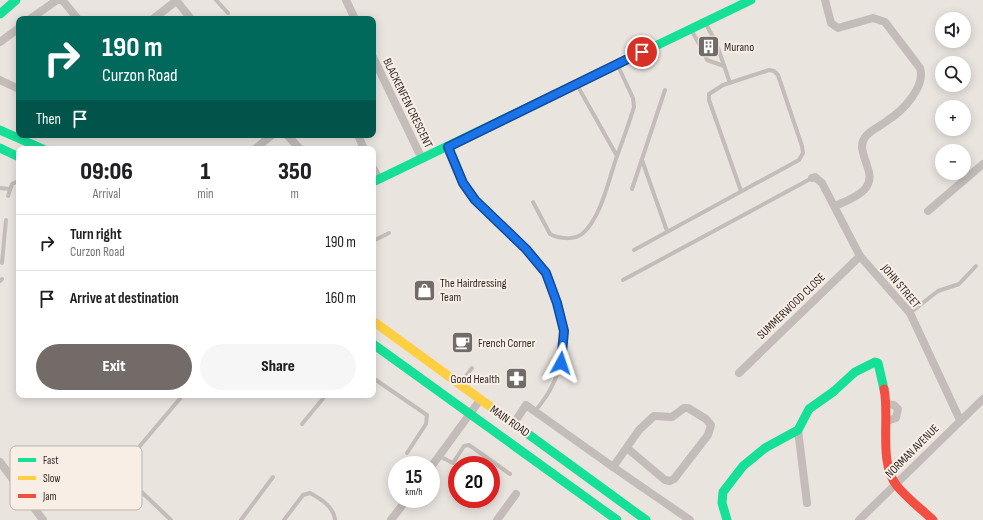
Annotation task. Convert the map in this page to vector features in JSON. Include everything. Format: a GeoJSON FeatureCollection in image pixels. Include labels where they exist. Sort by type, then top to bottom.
{"type":"FeatureCollection","features":[{"type":"Feature","properties":{"kind":"street"},"geometry":{"type":"LineString","coordinates":[[0,14],[16,0]]}},
{"type":"Feature","properties":{"kind":"street"},"geometry":{"type":"LineString","coordinates":[[34,16],[57,0]]}},
{"type":"Feature","properties":{"kind":"street"},"geometry":{"type":"LineString","coordinates":[[60,0],[63,1],[76,16]]}},
{"type":"Feature","properties":{"kind":"street"},"geometry":{"type":"LineString","coordinates":[[157,16],[176,0],[189,16]]}},
{"type":"Feature","properties":{"kind":"street"},"geometry":{"type":"LineString","coordinates":[[346,0],[354,16]]}},
{"type":"Feature","properties":{"kind":"street"},"geometry":{"type":"LineString","coordinates":[[376,181],[576,83],[751,0]]}},
{"type":"Feature","properties":{"kind":"street"},"geometry":{"type":"LineString","coordinates":[[825,0],[831,23],[838,28],[873,18],[885,22],[920,68],[922,76],[919,87],[901,109],[864,139],[862,148],[871,176],[869,184],[856,196],[834,206]]}},
{"type":"Feature","properties":{"kind":"street"},"geometry":{"type":"LineString","coordinates":[[0,42],[16,30]]}},
{"type":"Feature","properties":{"kind":"street","name":"BLACKENFEN CRESCENT"},"geometry":{"type":"LineString","coordinates":[[376,68],[422,159]]}},
{"type":"Feature","properties":{"kind":"street"},"geometry":{"type":"LineString","coordinates":[[0,80],[16,88]]}},
{"type":"Feature","properties":{"kind":"street"},"geometry":{"type":"LineString","coordinates":[[0,130],[16,137]]}},
{"type":"Feature","properties":{"kind":"street"},"geometry":{"type":"LineString","coordinates":[[18,138],[36,146]]}},
{"type":"Feature","properties":{"kind":"street"},"geometry":{"type":"LineString","coordinates":[[259,146],[268,138]]}},
{"type":"Feature","properties":{"kind":"street"},"geometry":{"type":"LineString","coordinates":[[290,138],[297,146]]}},
{"type":"Feature","properties":{"kind":"street"},"geometry":{"type":"LineString","coordinates":[[0,148],[16,156]]}},
{"type":"Feature","properties":{"kind":"street"},"geometry":{"type":"LineString","coordinates":[[928,212],[983,164]]}},
{"type":"Feature","properties":{"kind":"street","name":"JOHN STREET"},"geometry":{"type":"LineString","coordinates":[[812,178],[816,177],[822,183],[860,256],[910,313],[960,420]]}},
{"type":"Feature","properties":{"kind":"street","name":"SUMMERWOOD CLOSE"},"geometry":{"type":"LineString","coordinates":[[739,373],[860,256]]}},
{"type":"Feature","properties":{"kind":"street","name":"MAIN ROAD"},"geometry":{"type":"LineString","coordinates":[[376,323],[646,520]]}},
{"type":"Feature","properties":{"kind":"street","name":"MAIN ROAD"},"geometry":{"type":"LineString","coordinates":[[376,349],[617,520]]}},
{"type":"Feature","properties":{"kind":"street"},"geometry":{"type":"LineString","coordinates":[[726,520],[722,498],[727,485],[750,459],[765,448],[798,430],[809,409],[833,392],[855,372],[875,362],[878,363],[880,367],[886,404],[887,421],[885,452],[890,472],[896,485],[933,520]]}},
{"type":"Feature","properties":{"kind":"street"},"geometry":{"type":"LineString","coordinates":[[439,456],[480,400]]}},
{"type":"Feature","properties":{"kind":"street","name":"NORMAN AVENUE"},"geometry":{"type":"LineString","coordinates":[[859,520],[960,420],[982,403]]}},
{"type":"Feature","properties":{"kind":"street"},"geometry":{"type":"LineString","coordinates":[[514,423],[526,405],[690,520]]}},
{"type":"Feature","properties":{"kind":"street"},"geometry":{"type":"LineString","coordinates":[[613,467],[626,448],[639,430],[656,416],[672,417],[684,408],[688,408],[706,419],[711,425],[708,435],[674,479],[670,481],[665,480],[626,448]]}},
{"type":"Feature","properties":{"kind":"street"},"geometry":{"type":"LineString","coordinates":[[798,430],[807,504]]}},
{"type":"Feature","properties":{"kind":"street"},"geometry":{"type":"LineString","coordinates":[[0,462],[10,475]]}},
{"type":"Feature","properties":{"kind":"street"},"geometry":{"type":"LineString","coordinates":[[497,520],[516,494]]}},
{"type":"Feature","properties":{"kind":"street"},"geometry":{"type":"LineString","coordinates":[[391,520],[400,508]]}},
{"type":"Feature","properties":{"kind":"street"},"geometry":{"type":"LineString","coordinates":[[36,510],[43,520]]}},
{"type":"Feature","properties":{"kind":"lane"},"geometry":{"type":"LineString","coordinates":[[216,0],[228,13]]}},
{"type":"Feature","properties":{"kind":"lane"},"geometry":{"type":"LineString","coordinates":[[705,22],[714,39]]}},
{"type":"Feature","properties":{"kind":"lane"},"geometry":{"type":"LineString","coordinates":[[691,28],[700,46]]}},
{"type":"Feature","properties":{"kind":"lane"},"geometry":{"type":"LineString","coordinates":[[718,48],[730,83]]}},
{"type":"Feature","properties":{"kind":"lane"},"geometry":{"type":"LineString","coordinates":[[705,55],[707,60],[724,66]]}},
{"type":"Feature","properties":{"kind":"lane"},"geometry":{"type":"LineString","coordinates":[[533,202],[550,234],[554,236],[568,238],[581,234],[589,226],[610,180],[634,107],[633,98],[617,64]]}},
{"type":"Feature","properties":{"kind":"lane"},"geometry":{"type":"LineString","coordinates":[[634,250],[799,160],[803,149],[778,75],[774,71],[769,70],[730,83],[712,91],[709,94],[709,100],[741,191]]}},
{"type":"Feature","properties":{"kind":"lane"},"geometry":{"type":"LineString","coordinates":[[576,83],[617,156]]}},
{"type":"Feature","properties":{"kind":"lane"},"geometry":{"type":"LineString","coordinates":[[632,189],[665,90]]}},
{"type":"Feature","properties":{"kind":"lane"},"geometry":{"type":"LineString","coordinates":[[448,147],[463,183],[475,200],[542,267],[557,303],[564,331],[561,363],[547,398],[535,411]]}},
{"type":"Feature","properties":{"kind":"lane"},"geometry":{"type":"LineString","coordinates":[[642,159],[667,232]]}},
{"type":"Feature","properties":{"kind":"lane"},"geometry":{"type":"LineString","coordinates":[[623,280],[812,178]]}},
{"type":"Feature","properties":{"kind":"lane"},"geometry":{"type":"LineString","coordinates":[[8,196],[9,189],[12,184],[16,182]]}},
{"type":"Feature","properties":{"kind":"lane"},"geometry":{"type":"LineString","coordinates":[[0,188],[9,189]]}},
{"type":"Feature","properties":{"kind":"lane"},"geometry":{"type":"LineString","coordinates":[[0,224],[5,223],[2,262]]}},
{"type":"Feature","properties":{"kind":"lane"},"geometry":{"type":"LineString","coordinates":[[376,240],[389,233]]}},
{"type":"Feature","properties":{"kind":"lane"},"geometry":{"type":"LineString","coordinates":[[910,313],[938,291],[959,284],[976,266]]}},
{"type":"Feature","properties":{"kind":"lane"},"geometry":{"type":"LineString","coordinates":[[460,385],[472,368]]}},
{"type":"Feature","properties":{"kind":"lane"},"geometry":{"type":"LineString","coordinates":[[376,380],[427,415],[426,424],[407,453]]}},
{"type":"Feature","properties":{"kind":"lane"},"geometry":{"type":"LineString","coordinates":[[139,446],[180,398]]}},
{"type":"Feature","properties":{"kind":"lane"},"geometry":{"type":"LineString","coordinates":[[302,424],[324,398]]}},
{"type":"Feature","properties":{"kind":"lane"},"geometry":{"type":"LineString","coordinates":[[440,457],[452,463],[464,446],[469,445],[510,474]]}},
{"type":"Feature","properties":{"kind":"lane"},"geometry":{"type":"LineString","coordinates":[[242,520],[273,477]]}},
{"type":"Feature","properties":{"kind":"lane"},"geometry":{"type":"LineString","coordinates":[[142,492],[171,520]]}},
{"type":"Feature","properties":{"kind":"lane"},"geometry":{"type":"LineString","coordinates":[[284,520],[303,495],[310,493],[320,498],[328,506],[334,515],[335,520]]}},
{"type":"Feature","properties":{"kind":"traffic: fast"},"geometry":{"type":"LineString","coordinates":[[0,14],[16,0]]}},
{"type":"Feature","properties":{"kind":"traffic: fast"},"geometry":{"type":"LineString","coordinates":[[376,181],[751,0]]}},
{"type":"Feature","properties":{"kind":"traffic: fast"},"geometry":{"type":"LineString","coordinates":[[0,130],[16,137]]}},
{"type":"Feature","properties":{"kind":"traffic: fast"},"geometry":{"type":"LineString","coordinates":[[18,138],[36,146]]}},
{"type":"Feature","properties":{"kind":"traffic: fast"},"geometry":{"type":"LineString","coordinates":[[0,148],[16,156]]}},
{"type":"Feature","properties":{"kind":"traffic: fast"},"geometry":{"type":"LineString","coordinates":[[376,346],[617,520]]}},
{"type":"Feature","properties":{"kind":"traffic: fast"},"geometry":{"type":"LineString","coordinates":[[727,520],[722,503],[723,492],[743,466],[765,448],[798,430],[809,409],[833,392],[855,372],[875,362],[878,363],[884,389]]}},
{"type":"Feature","properties":{"kind":"traffic: fast"},"geometry":{"type":"LineString","coordinates":[[506,418],[646,520]]}},
{"type":"Feature","properties":{"kind":"traffic: slow"},"geometry":{"type":"LineString","coordinates":[[376,323],[506,418]]}},
{"type":"Feature","properties":{"kind":"traffic: jam"},"geometry":{"type":"LineString","coordinates":[[884,389],[886,400],[886,453],[891,476],[897,486],[933,520]]}},
{"type":"Feature","properties":{"kind":"place","name":"Murano"},"geometry":{"type":"Point","coordinates":[709,47]}},
{"type":"Feature","properties":{"kind":"place","name":"The Hairdressing Team"},"geometry":{"type":"Point","coordinates":[425,290]}},
{"type":"Feature","properties":{"kind":"place","name":"French Corner"},"geometry":{"type":"Point","coordinates":[462,343]}},
{"type":"Feature","properties":{"kind":"place","name":"Good Health"},"geometry":{"type":"Point","coordinates":[516,379]}},
{"type":"Feature","properties":{"kind":"route"},"geometry":{"type":"LineString","coordinates":[[561,363],[564,331],[557,303],[546,273],[526,249],[475,200],[463,183],[448,147],[642,52]]}}]}
